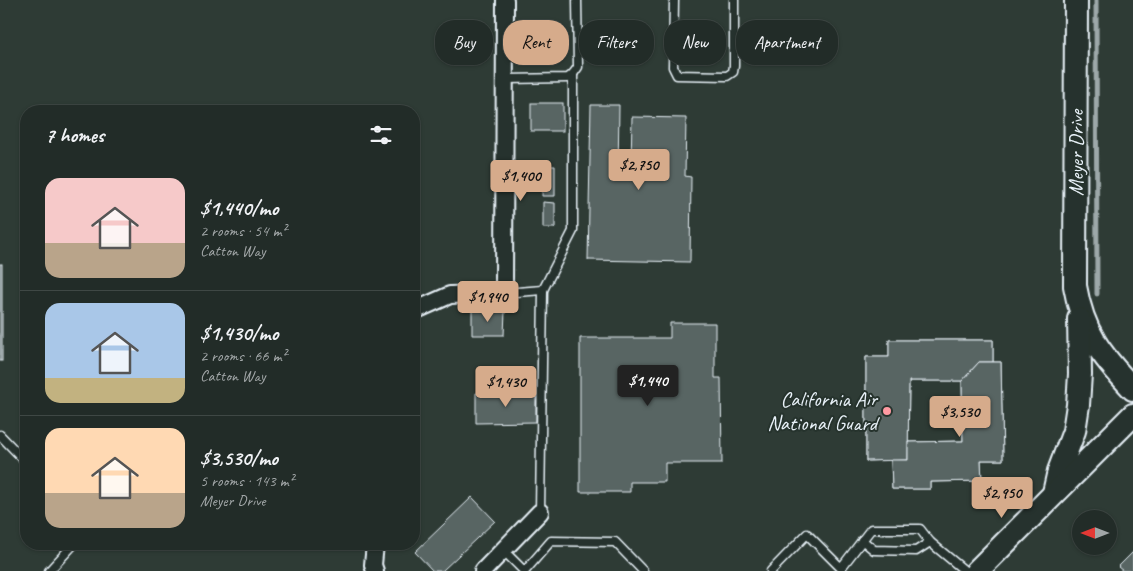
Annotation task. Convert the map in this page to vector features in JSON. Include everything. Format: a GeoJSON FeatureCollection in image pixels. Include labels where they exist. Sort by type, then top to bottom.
{"type":"FeatureCollection","features":[{"type":"Feature","properties":{"kind":"street"},"geometry":{"type":"LineString","coordinates":[[420,308],[450,296],[504,293],[505,0]]}},
{"type":"Feature","properties":{"kind":"street","name":"Meyer Drive"},"geometry":{"type":"LineString","coordinates":[[1054,494],[1059,471],[1074,431],[1080,374],[1078,306],[1075,286],[1076,0]]}},
{"type":"Feature","properties":{"kind":"street","name":"Meyer Drive"},"geometry":{"type":"LineString","coordinates":[[1078,306],[1085,325],[1098,349],[1133,389]]}},
{"type":"Feature","properties":{"kind":"street"},"geometry":{"type":"LineString","coordinates":[[977,571],[1133,415]]}},
{"type":"Feature","properties":{"kind":"street"},"geometry":{"type":"LineString","coordinates":[[483,571],[540,512]]}},
{"type":"Feature","properties":{"kind":"street"},"geometry":{"type":"LineString","coordinates":[[374,550],[373,565],[375,571]]}},
{"type":"Feature","properties":{"kind":"lane"},"geometry":{"type":"LineString","coordinates":[[506,79],[568,78],[573,74],[578,66],[577,0]]}},
{"type":"Feature","properties":{"kind":"lane"},"geometry":{"type":"LineString","coordinates":[[674,0],[673,67],[677,75],[727,76],[733,72],[734,66],[734,0]]}},
{"type":"Feature","properties":{"kind":"lane"},"geometry":{"type":"LineString","coordinates":[[540,512],[543,290],[573,231],[573,74]]}},
{"type":"Feature","properties":{"kind":"lane"},"geometry":{"type":"LineString","coordinates":[[504,293],[543,290]]}},
{"type":"Feature","properties":{"kind":"lane"},"geometry":{"type":"LineString","coordinates":[[0,435],[20,456]]}},
{"type":"Feature","properties":{"kind":"lane"},"geometry":{"type":"LineString","coordinates":[[771,571],[807,534],[840,570],[870,529],[920,529],[930,542],[965,571]]}},
{"type":"Feature","properties":{"kind":"lane"},"geometry":{"type":"LineString","coordinates":[[862,540],[874,550],[916,551],[930,542]]}},
{"type":"Feature","properties":{"kind":"lane"},"geometry":{"type":"LineString","coordinates":[[503,550],[525,571],[551,541],[615,542],[643,571]]}},
{"type":"Feature","properties":{"kind":"lane"},"geometry":{"type":"LineString","coordinates":[[49,571],[68,550]]}},
{"type":"Feature","properties":{"kind":"building"},"geometry":{"type":"Polygon","coordinates":[[[531,103],[563,103],[563,131],[531,131],[531,103]]]}},
{"type":"Feature","properties":{"kind":"building"},"geometry":{"type":"Polygon","coordinates":[[[591,105],[619,105],[618,175],[646,175],[647,156],[641,156],[641,166],[631,165],[632,117],[686,118],[685,176],[691,177],[690,262],[588,260],[591,105]]]}},
{"type":"Feature","properties":{"kind":"building"},"geometry":{"type":"Polygon","coordinates":[[[543,166],[555,166],[555,196],[542,196],[543,166]]]}},
{"type":"Feature","properties":{"kind":"building"},"geometry":{"type":"Polygon","coordinates":[[[543,202],[555,203],[555,228],[543,228],[543,202]]]}},
{"type":"Feature","properties":{"kind":"building"},"geometry":{"type":"Polygon","coordinates":[[[0,264],[2,264],[2,361],[0,361],[0,264]]]}},
{"type":"Feature","properties":{"kind":"building"},"geometry":{"type":"Polygon","coordinates":[[[472,310],[505,311],[504,335],[472,335],[472,310]]]}},
{"type":"Feature","properties":{"kind":"building"},"geometry":{"type":"Polygon","coordinates":[[[670,323],[715,323],[715,378],[721,378],[722,463],[665,463],[665,482],[630,482],[630,492],[580,492],[580,338],[670,338],[670,323]]]}},
{"type":"Feature","properties":{"kind":"building","name":"California Air National Guard"},"geometry":{"type":"Polygon","coordinates":[[[889,340],[993,340],[993,362],[1001,362],[1003,460],[981,460],[982,481],[930,482],[930,489],[892,489],[891,460],[866,461],[866,357],[889,357],[889,340]],[[909,381],[908,442],[963,441],[962,381],[909,381]]]}},
{"type":"Feature","properties":{"kind":"building"},"geometry":{"type":"Polygon","coordinates":[[[889,340],[993,340],[993,362],[979,362],[962,381],[909,381],[908,460],[866,461],[866,357],[889,357],[889,340]]]}},
{"type":"Feature","properties":{"kind":"building"},"geometry":{"type":"Polygon","coordinates":[[[979,362],[1001,362],[1003,460],[981,460],[982,481],[930,482],[930,489],[892,489],[891,460],[908,460],[908,442],[963,441],[962,381],[979,362]]]}},
{"type":"Feature","properties":{"kind":"building"},"geometry":{"type":"Polygon","coordinates":[[[536,392],[536,422],[476,423],[476,393],[536,392]]]}},
{"type":"Feature","properties":{"kind":"building"},"geometry":{"type":"Polygon","coordinates":[[[472,497],[495,521],[442,571],[433,571],[415,552],[420,550],[420,547],[472,497]]]}},
{"type":"Feature","properties":{"kind":"building"},"geometry":{"type":"Polygon","coordinates":[[[1133,552],[1133,571],[1123,571],[1118,567],[1133,552]]]}},
{"type":"Feature","properties":{"kind":"waterway"},"geometry":{"type":"LineString","coordinates":[[1096,0],[1097,294]]}},
{"type":"Feature","properties":{"kind":"place","name":"California Air National Guard"},"geometry":{"type":"Point","coordinates":[887,411]}}]}
